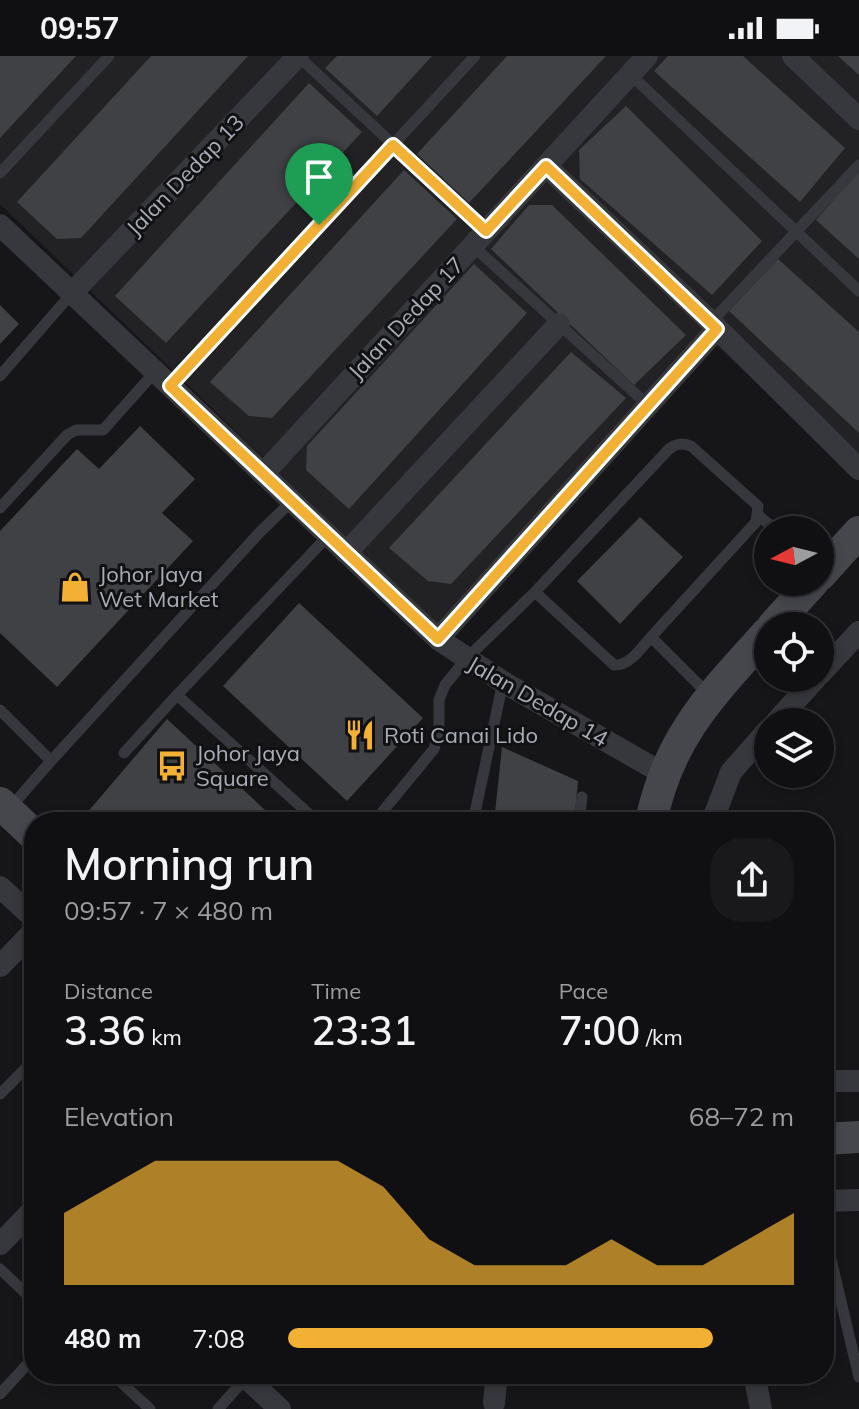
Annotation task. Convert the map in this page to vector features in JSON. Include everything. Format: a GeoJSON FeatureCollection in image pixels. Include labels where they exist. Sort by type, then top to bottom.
{"type":"FeatureCollection","features":[{"type":"Feature","properties":{"kind":"street","name":"Jalan Dedap 13"},"geometry":{"type":"LineString","coordinates":[[72,293],[298,56]]}},
{"type":"Feature","properties":{"kind":"street","name":"Jalan Dedap 17"},"geometry":{"type":"LineString","coordinates":[[263,474],[647,56]]}},
{"type":"Feature","properties":{"kind":"street"},"geometry":{"type":"LineString","coordinates":[[793,56],[859,119]]}},
{"type":"Feature","properties":{"kind":"street"},"geometry":{"type":"LineString","coordinates":[[546,166],[714,325],[859,469]]}},
{"type":"Feature","properties":{"kind":"street","name":"Jalan Dedap 14"},"geometry":{"type":"LineString","coordinates":[[0,225],[438,639],[503,682],[664,774]]}},
{"type":"Feature","properties":{"kind":"street"},"geometry":{"type":"LineString","coordinates":[[346,553],[559,324]]}},
{"type":"Feature","properties":{"kind":"street"},"geometry":{"type":"LineString","coordinates":[[438,639],[649,406],[714,325]]}},
{"type":"Feature","properties":{"kind":"street"},"geometry":{"type":"LineString","coordinates":[[834,558],[859,532]]}},
{"type":"Feature","properties":{"kind":"street"},"geometry":{"type":"LineString","coordinates":[[785,612],[800,596]]}},
{"type":"Feature","properties":{"kind":"street"},"geometry":{"type":"LineString","coordinates":[[834,659],[859,632]]}},
{"type":"Feature","properties":{"kind":"street"},"geometry":{"type":"LineString","coordinates":[[654,812],[664,774],[691,721],[754,647]]}},
{"type":"Feature","properties":{"kind":"street"},"geometry":{"type":"LineString","coordinates":[[789,708],[803,692]]}},
{"type":"Feature","properties":{"kind":"street"},"geometry":{"type":"LineString","coordinates":[[716,812],[731,772],[754,746]]}},
{"type":"Feature","properties":{"kind":"street"},"geometry":{"type":"LineString","coordinates":[[4,807],[24,826]]}},
{"type":"Feature","properties":{"kind":"street"},"geometry":{"type":"LineString","coordinates":[[0,887],[24,909]]}},
{"type":"Feature","properties":{"kind":"street"},"geometry":{"type":"LineString","coordinates":[[0,966],[24,941]]}},
{"type":"Feature","properties":{"kind":"street"},"geometry":{"type":"LineString","coordinates":[[834,1081],[859,1081]]}},
{"type":"Feature","properties":{"kind":"street"},"geometry":{"type":"LineString","coordinates":[[834,1138],[859,1137]]}},
{"type":"Feature","properties":{"kind":"street"},"geometry":{"type":"LineString","coordinates":[[834,1201],[859,1200]]}},
{"type":"Feature","properties":{"kind":"street"},"geometry":{"type":"LineString","coordinates":[[0,1244],[24,1219]]}},
{"type":"Feature","properties":{"kind":"street"},"geometry":{"type":"LineString","coordinates":[[253,1384],[280,1409]]}},
{"type":"Feature","properties":{"kind":"street"},"geometry":{"type":"LineString","coordinates":[[494,1403],[496,1384]]}},
{"type":"Feature","properties":{"kind":"street"},"geometry":{"type":"LineString","coordinates":[[756,1384],[761,1409]]}},
{"type":"Feature","properties":{"kind":"lane"},"geometry":{"type":"LineString","coordinates":[[0,173],[109,56]]}},
{"type":"Feature","properties":{"kind":"lane"},"geometry":{"type":"LineString","coordinates":[[298,56],[393,145],[559,324],[649,406]]}},
{"type":"Feature","properties":{"kind":"lane"},"geometry":{"type":"LineString","coordinates":[[0,508],[67,435],[76,430],[103,430],[162,379],[393,145],[475,56]]}},
{"type":"Feature","properties":{"kind":"lane"},"geometry":{"type":"LineString","coordinates":[[630,74],[859,291]]}},
{"type":"Feature","properties":{"kind":"lane"},"geometry":{"type":"LineString","coordinates":[[714,325],[859,165]]}},
{"type":"Feature","properties":{"kind":"lane"},"geometry":{"type":"LineString","coordinates":[[0,376],[72,293]]}},
{"type":"Feature","properties":{"kind":"lane"},"geometry":{"type":"LineString","coordinates":[[382,812],[434,749],[439,731],[441,693],[466,659],[535,592],[676,444],[691,446],[758,506],[756,522],[621,666],[614,665],[535,592]]}},
{"type":"Feature","properties":{"kind":"lane"},"geometry":{"type":"LineString","coordinates":[[4,807],[51,761],[292,501]]}},
{"type":"Feature","properties":{"kind":"lane"},"geometry":{"type":"LineString","coordinates":[[124,753],[328,536]]}},
{"type":"Feature","properties":{"kind":"lane"},"geometry":{"type":"LineString","coordinates":[[651,637],[710,696]]}},
{"type":"Feature","properties":{"kind":"lane"},"geometry":{"type":"LineString","coordinates":[[475,812],[503,682]]}},
{"type":"Feature","properties":{"kind":"lane"},"geometry":{"type":"LineString","coordinates":[[177,695],[307,812]]}},
{"type":"Feature","properties":{"kind":"lane"},"geometry":{"type":"LineString","coordinates":[[0,710],[51,761]]}},
{"type":"Feature","properties":{"kind":"lane"},"geometry":{"type":"LineString","coordinates":[[580,812],[582,797]]}},
{"type":"Feature","properties":{"kind":"lane"},"geometry":{"type":"LineString","coordinates":[[0,1094],[24,1070]]}},
{"type":"Feature","properties":{"kind":"lane"},"geometry":{"type":"LineString","coordinates":[[0,1269],[24,1292]]}},
{"type":"Feature","properties":{"kind":"lane"},"geometry":{"type":"LineString","coordinates":[[834,1272],[859,1377]]}},
{"type":"Feature","properties":{"kind":"lane"},"geometry":{"type":"LineString","coordinates":[[0,1394],[24,1368]]}},
{"type":"Feature","properties":{"kind":"lane"},"geometry":{"type":"LineString","coordinates":[[123,1384],[150,1409]]}},
{"type":"Feature","properties":{"kind":"lane"},"geometry":{"type":"LineString","coordinates":[[218,1409],[238,1384]]}},
{"type":"Feature","properties":{"kind":"shaded area"},"geometry":{"type":"Polygon","coordinates":[[[0,56],[859,56],[859,478],[705,335],[439,627],[0,204],[0,56]]]}},
{"type":"Feature","properties":{"kind":"building"},"geometry":{"type":"Polygon","coordinates":[[[0,56],[76,56],[0,138],[0,56]]]}},
{"type":"Feature","properties":{"kind":"building"},"geometry":{"type":"Polygon","coordinates":[[[151,56],[248,56],[81,238],[57,239],[17,202],[151,56]]]}},
{"type":"Feature","properties":{"kind":"building"},"geometry":{"type":"Polygon","coordinates":[[[337,56],[432,56],[377,116],[325,68],[337,56]]]}},
{"type":"Feature","properties":{"kind":"building"},"geometry":{"type":"Polygon","coordinates":[[[507,56],[606,56],[469,203],[417,154],[507,56]]]}},
{"type":"Feature","properties":{"kind":"building"},"geometry":{"type":"Polygon","coordinates":[[[668,56],[743,56],[845,148],[800,202],[654,71],[668,56]]]}},
{"type":"Feature","properties":{"kind":"building"},"geometry":{"type":"Polygon","coordinates":[[[838,56],[859,56],[859,75],[838,56]]]}},
{"type":"Feature","properties":{"kind":"building"},"geometry":{"type":"Polygon","coordinates":[[[309,83],[362,132],[166,343],[115,296],[309,83]]]}},
{"type":"Feature","properties":{"kind":"building"},"geometry":{"type":"Polygon","coordinates":[[[626,106],[762,241],[712,295],[580,179],[579,150],[626,106]]]}},
{"type":"Feature","properties":{"kind":"building"},"geometry":{"type":"Polygon","coordinates":[[[404,170],[457,219],[272,418],[249,416],[210,382],[404,170]]]}},
{"type":"Feature","properties":{"kind":"building"},"geometry":{"type":"Polygon","coordinates":[[[859,171],[859,259],[816,220],[859,171]]]}},
{"type":"Feature","properties":{"kind":"building"},"geometry":{"type":"Polygon","coordinates":[[[529,205],[552,205],[686,335],[634,385],[491,249],[529,205]]]}},
{"type":"Feature","properties":{"kind":"building"},"geometry":{"type":"Polygon","coordinates":[[[778,259],[859,332],[859,433],[729,311],[778,259]]]}},
{"type":"Feature","properties":{"kind":"building"},"geometry":{"type":"Polygon","coordinates":[[[474,264],[527,313],[349,509],[306,470],[307,446],[474,264]]]}},
{"type":"Feature","properties":{"kind":"building"},"geometry":{"type":"Polygon","coordinates":[[[0,305],[19,324],[0,344],[0,305]]]}},
{"type":"Feature","properties":{"kind":"building"},"geometry":{"type":"Polygon","coordinates":[[[571,352],[626,398],[451,584],[428,581],[389,548],[571,352]]]}},
{"type":"Feature","properties":{"kind":"building","name":"Johor Jaya Wet Market"},"geometry":{"type":"Polygon","coordinates":[[[140,426],[195,479],[162,513],[193,541],[57,687],[0,633],[0,531],[77,449],[99,469],[140,426]]]}},
{"type":"Feature","properties":{"kind":"building"},"geometry":{"type":"Polygon","coordinates":[[[640,517],[683,557],[620,624],[577,581],[640,517]]]}},
{"type":"Feature","properties":{"kind":"building"},"geometry":{"type":"Polygon","coordinates":[[[299,603],[423,718],[347,801],[223,686],[299,603]]]}},
{"type":"Feature","properties":{"kind":"building","name":"Johor Jaya Square"},"geometry":{"type":"Polygon","coordinates":[[[167,719],[267,812],[88,812],[167,719]]]}},
{"type":"Feature","properties":{"kind":"building"},"geometry":{"type":"Polygon","coordinates":[[[502,747],[578,781],[575,812],[495,812],[502,747]]]}},
{"type":"Feature","properties":{"kind":"place","name":"Johor Jaya Wet Market"},"geometry":{"type":"Point","coordinates":[75,587]}},
{"type":"Feature","properties":{"kind":"place","name":"Roti Canai Lido"},"geometry":{"type":"Point","coordinates":[360,735]}},
{"type":"Feature","properties":{"kind":"place","name":"Johor Jaya Square"},"geometry":{"type":"Point","coordinates":[172,766]}},
{"type":"Feature","properties":{"kind":"route"},"geometry":{"type":"LineString","coordinates":[[393,145],[486,231],[546,166],[717,329],[438,639],[170,386],[319,225],[393,145]]}}]}
